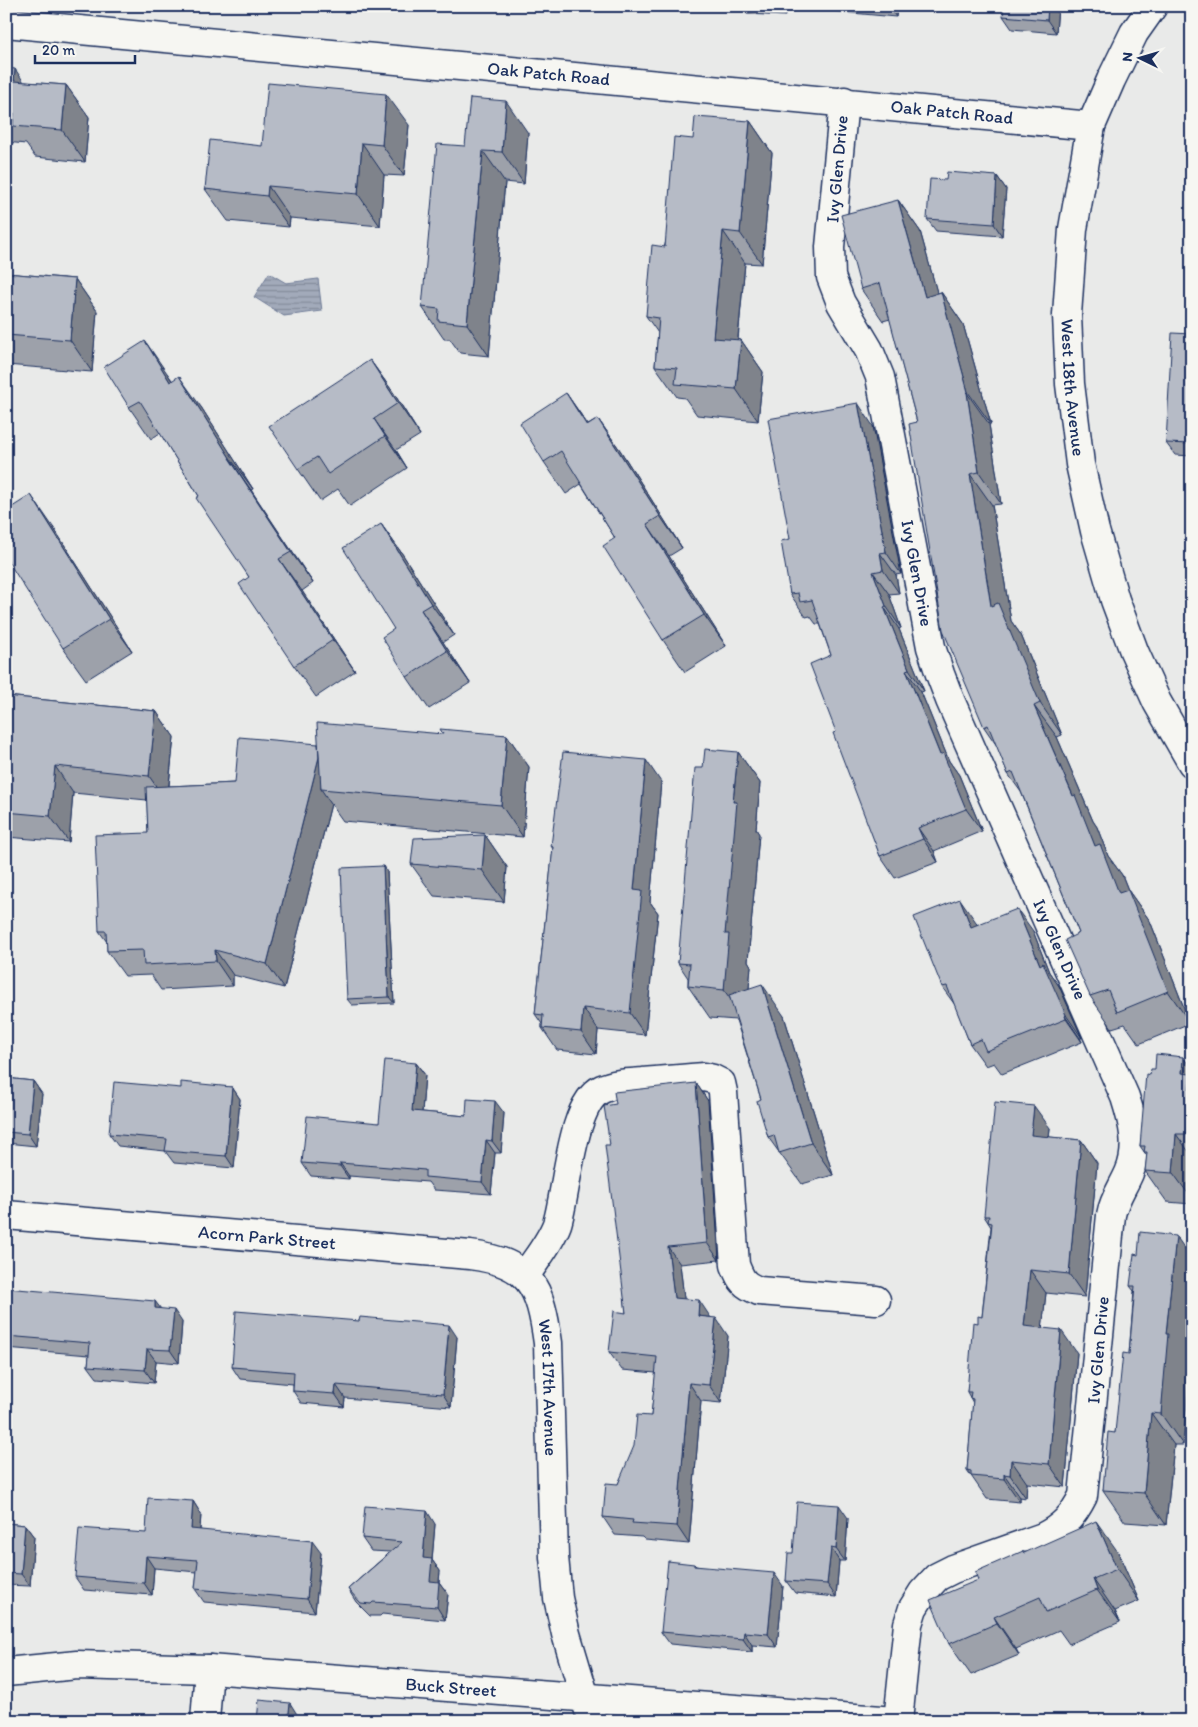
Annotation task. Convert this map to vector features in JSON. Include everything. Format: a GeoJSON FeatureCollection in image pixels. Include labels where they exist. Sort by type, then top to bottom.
{"type":"FeatureCollection","features":[{"type":"Feature","properties":{"kind":"street","name":"West 18th Avenue"},"geometry":{"type":"LineString","coordinates":[[1153,6],[1134,33],[1091,126],[1073,229],[1068,315],[1070,384],[1080,464],[1095,531],[1115,600],[1134,651],[1157,702],[1192,762]]}},
{"type":"Feature","properties":{"kind":"street","name":"Oak Patch Road"},"geometry":{"type":"LineString","coordinates":[[6,23],[1091,126]]}},
{"type":"Feature","properties":{"kind":"street","name":"Ivy Glen Drive"},"geometry":{"type":"LineString","coordinates":[[844,102],[830,247],[831,278],[838,296],[869,350],[880,377],[932,647],[950,700],[1125,1097],[1131,1114],[1135,1148],[1129,1173],[1116,1196],[1111,1215],[1083,1496],[1069,1520],[1058,1530],[1044,1537],[953,1569],[937,1577],[923,1592],[913,1608],[908,1624],[896,1721]]}},
{"type":"Feature","properties":{"kind":"street"},"geometry":{"type":"LineString","coordinates":[[525,1276],[549,1241],[556,1225],[580,1117],[590,1099],[600,1090],[615,1084],[704,1077],[721,1083],[723,1092],[735,1265],[740,1279],[759,1292],[876,1300]]}},
{"type":"Feature","properties":{"kind":"street","name":"Acorn Park Street"},"geometry":{"type":"LineString","coordinates":[[6,1215],[470,1254],[508,1264],[525,1276]]}},
{"type":"Feature","properties":{"kind":"street","name":"West 17th Avenue"},"geometry":{"type":"LineString","coordinates":[[525,1276],[536,1292],[544,1316],[548,1343],[554,1558],[558,1598],[588,1710]]}},
{"type":"Feature","properties":{"kind":"street","name":"Buck Street"},"geometry":{"type":"LineString","coordinates":[[6,1672],[77,1665],[210,1669],[588,1710],[896,1721]]}},
{"type":"Feature","properties":{"kind":"street"},"geometry":{"type":"LineString","coordinates":[[205,1721],[210,1669]]}},
{"type":"Feature","properties":{"kind":"water"},"geometry":{"type":"Polygon","coordinates":[[[269,273],[286,283],[318,279],[322,311],[284,316],[254,297],[269,273]]]}},
{"type":"Feature","properties":{"kind":"building"},"geometry":{"type":"Polygon","coordinates":[[[1004,6],[1048,6],[1047,20],[1003,16],[1004,6]]]}},
{"type":"Feature","properties":{"kind":"building"},"geometry":{"type":"Polygon","coordinates":[[[6,68],[15,69],[14,81],[66,85],[62,130],[13,126],[14,113],[6,113],[6,68]]]}},
{"type":"Feature","properties":{"kind":"building"},"geometry":{"type":"Polygon","coordinates":[[[268,83],[386,94],[382,145],[362,143],[358,194],[268,186],[267,196],[205,189],[210,140],[262,146],[268,83]]]}},
{"type":"Feature","properties":{"kind":"building"},"geometry":{"type":"Polygon","coordinates":[[[470,98],[506,101],[502,152],[483,151],[467,324],[438,321],[439,309],[422,307],[437,144],[465,146],[470,98]]]}},
{"type":"Feature","properties":{"kind":"building"},"geometry":{"type":"Polygon","coordinates":[[[695,117],[750,121],[740,233],[723,231],[713,338],[741,340],[736,389],[675,384],[677,368],[655,366],[659,318],[646,316],[652,245],[665,247],[674,137],[693,139],[695,117]]]}},
{"type":"Feature","properties":{"kind":"building"},"geometry":{"type":"Polygon","coordinates":[[[947,172],[997,176],[994,224],[927,219],[930,179],[946,180],[947,172]]]}},
{"type":"Feature","properties":{"kind":"building"},"geometry":{"type":"Polygon","coordinates":[[[898,200],[925,297],[941,292],[968,392],[979,472],[970,474],[991,606],[998,603],[1040,703],[1034,706],[1073,796],[1075,795],[1095,846],[1100,844],[1119,893],[1128,890],[1168,991],[1117,1012],[1108,990],[1090,996],[1065,940],[1079,933],[1013,772],[1008,774],[988,725],[984,727],[943,630],[909,424],[917,422],[880,283],[861,289],[841,215],[898,200]]]}},
{"type":"Feature","properties":{"kind":"building"},"geometry":{"type":"Polygon","coordinates":[[[6,273],[75,279],[70,340],[6,335],[6,273]]]}},
{"type":"Feature","properties":{"kind":"building"},"geometry":{"type":"Polygon","coordinates":[[[1172,333],[1192,334],[1192,444],[1166,443],[1172,333]]]}},
{"type":"Feature","properties":{"kind":"building"},"geometry":{"type":"Polygon","coordinates":[[[145,341],[170,382],[179,376],[229,458],[291,552],[279,559],[333,640],[294,666],[239,584],[249,577],[196,498],[199,496],[140,401],[129,407],[104,367],[145,341]]]}},
{"type":"Feature","properties":{"kind":"building"},"geometry":{"type":"Polygon","coordinates":[[[370,360],[398,403],[374,419],[385,436],[328,474],[317,457],[298,469],[269,426],[370,360]]]}},
{"type":"Feature","properties":{"kind":"building"},"geometry":{"type":"Polygon","coordinates":[[[566,393],[587,426],[598,419],[660,516],[647,524],[704,615],[663,640],[603,546],[615,538],[561,451],[544,462],[520,423],[566,393]]]}},
{"type":"Feature","properties":{"kind":"building"},"geometry":{"type":"Polygon","coordinates":[[[858,403],[886,552],[880,553],[883,570],[873,572],[886,606],[884,607],[909,669],[906,670],[940,755],[943,753],[966,809],[918,828],[923,839],[880,856],[833,733],[836,732],[810,664],[831,655],[812,600],[800,602],[798,593],[790,594],[781,541],[790,539],[768,419],[858,403]]]}},
{"type":"Feature","properties":{"kind":"building"},"geometry":{"type":"Polygon","coordinates":[[[31,495],[109,619],[63,648],[6,558],[6,511],[31,495]]]}},
{"type":"Feature","properties":{"kind":"building"},"geometry":{"type":"Polygon","coordinates":[[[1192,517],[1192,534],[1190,533],[1192,517]]]}},
{"type":"Feature","properties":{"kind":"building"},"geometry":{"type":"Polygon","coordinates":[[[381,524],[431,604],[421,610],[447,651],[407,677],[382,637],[394,629],[343,548],[381,524]]]}},
{"type":"Feature","properties":{"kind":"building"},"geometry":{"type":"Polygon","coordinates":[[[6,696],[156,711],[149,776],[55,766],[50,816],[6,812],[6,696]]]}},
{"type":"Feature","properties":{"kind":"building"},"geometry":{"type":"Polygon","coordinates":[[[317,723],[443,734],[440,729],[507,735],[501,805],[321,789],[317,723]]]}},
{"type":"Feature","properties":{"kind":"building"},"geometry":{"type":"Polygon","coordinates":[[[239,737],[318,744],[319,757],[267,964],[215,950],[216,961],[144,965],[143,950],[107,951],[106,931],[99,931],[95,835],[148,833],[146,787],[235,783],[239,737]]]}},
{"type":"Feature","properties":{"kind":"building"},"geometry":{"type":"Polygon","coordinates":[[[705,749],[738,752],[733,802],[737,802],[725,934],[729,934],[724,990],[688,986],[690,964],[678,963],[695,768],[703,768],[705,749]]]}},
{"type":"Feature","properties":{"kind":"building"},"geometry":{"type":"Polygon","coordinates":[[[563,752],[646,760],[634,890],[642,891],[630,1013],[583,1008],[581,1032],[542,1028],[543,1015],[535,1014],[553,847],[551,846],[563,752]]]}},
{"type":"Feature","properties":{"kind":"building"},"geometry":{"type":"Polygon","coordinates":[[[485,835],[482,870],[411,864],[414,838],[485,835]]]}},
{"type":"Feature","properties":{"kind":"building"},"geometry":{"type":"Polygon","coordinates":[[[383,866],[389,997],[347,999],[341,868],[383,866]]]}},
{"type":"Feature","properties":{"kind":"building"},"geometry":{"type":"Polygon","coordinates":[[[960,899],[971,927],[1017,909],[1040,965],[1043,963],[1066,1015],[1066,1019],[986,1051],[981,1039],[970,1044],[947,986],[942,987],[914,917],[960,899]]]}},
{"type":"Feature","properties":{"kind":"building"},"geometry":{"type":"Polygon","coordinates":[[[762,984],[811,1143],[779,1153],[774,1135],[768,1137],[757,1101],[761,1099],[729,995],[762,984]]]}},
{"type":"Feature","properties":{"kind":"building"},"geometry":{"type":"Polygon","coordinates":[[[1156,1054],[1183,1057],[1182,1073],[1190,1074],[1186,1134],[1176,1134],[1173,1173],[1145,1171],[1147,1152],[1144,1152],[1145,1146],[1140,1146],[1146,1074],[1150,1075],[1151,1069],[1155,1069],[1156,1054]]]}},
{"type":"Feature","properties":{"kind":"building"},"geometry":{"type":"Polygon","coordinates":[[[385,1060],[416,1063],[412,1111],[466,1116],[467,1099],[495,1101],[492,1141],[486,1140],[482,1182],[425,1177],[425,1170],[340,1163],[340,1166],[302,1163],[307,1116],[379,1123],[385,1060]]]}},
{"type":"Feature","properties":{"kind":"building"},"geometry":{"type":"Polygon","coordinates":[[[6,1078],[33,1081],[28,1134],[6,1132],[6,1078]]]}},
{"type":"Feature","properties":{"kind":"building"},"geometry":{"type":"Polygon","coordinates":[[[114,1082],[181,1088],[181,1082],[232,1087],[226,1156],[165,1151],[167,1139],[109,1134],[114,1082]]]}},
{"type":"Feature","properties":{"kind":"building"},"geometry":{"type":"Polygon","coordinates":[[[696,1083],[707,1243],[668,1247],[674,1298],[699,1300],[698,1316],[716,1318],[709,1385],[689,1383],[677,1526],[632,1523],[633,1520],[603,1517],[606,1483],[618,1484],[634,1446],[637,1415],[651,1416],[657,1357],[609,1352],[614,1311],[626,1313],[605,1145],[610,1145],[604,1106],[616,1104],[614,1092],[696,1083]]]}},
{"type":"Feature","properties":{"kind":"building"},"geometry":{"type":"Polygon","coordinates":[[[995,1102],[1034,1106],[1031,1135],[1081,1140],[1069,1274],[1030,1270],[1024,1326],[1061,1330],[1049,1464],[1011,1460],[1010,1475],[1004,1474],[1004,1479],[971,1476],[971,1471],[967,1470],[973,1399],[970,1398],[971,1392],[967,1392],[973,1322],[978,1323],[978,1316],[982,1317],[992,1223],[988,1222],[989,1216],[984,1216],[995,1102]]]}},
{"type":"Feature","properties":{"kind":"building"},"geometry":{"type":"Polygon","coordinates":[[[1140,1232],[1176,1236],[1166,1334],[1168,1334],[1161,1414],[1151,1413],[1144,1493],[1103,1490],[1108,1432],[1115,1433],[1123,1353],[1129,1354],[1135,1286],[1130,1286],[1134,1254],[1138,1255],[1140,1232]]]}},
{"type":"Feature","properties":{"kind":"building"},"geometry":{"type":"Polygon","coordinates":[[[6,1288],[155,1301],[155,1308],[174,1310],[170,1350],[147,1349],[145,1370],[88,1366],[90,1343],[6,1336],[6,1288]]]}},
{"type":"Feature","properties":{"kind":"building"},"geometry":{"type":"Polygon","coordinates":[[[236,1311],[359,1321],[360,1317],[449,1325],[443,1394],[336,1385],[335,1394],[293,1391],[294,1372],[232,1367],[236,1311]]]}},
{"type":"Feature","properties":{"kind":"building"},"geometry":{"type":"Polygon","coordinates":[[[148,1498],[193,1501],[191,1529],[312,1541],[307,1599],[195,1589],[198,1560],[146,1556],[144,1583],[75,1577],[79,1528],[146,1533],[148,1498]]]}},
{"type":"Feature","properties":{"kind":"building"},"geometry":{"type":"Polygon","coordinates":[[[797,1502],[839,1505],[836,1549],[831,1548],[827,1584],[786,1581],[788,1553],[793,1553],[797,1502]]]}},
{"type":"Feature","properties":{"kind":"building"},"geometry":{"type":"Polygon","coordinates":[[[365,1506],[427,1511],[423,1558],[432,1559],[430,1581],[439,1582],[437,1607],[373,1602],[371,1604],[361,1603],[348,1589],[402,1542],[362,1538],[365,1506]]]}},
{"type":"Feature","properties":{"kind":"building"},"geometry":{"type":"Polygon","coordinates":[[[1096,1521],[1117,1569],[1093,1579],[1097,1590],[1046,1612],[1040,1597],[994,1617],[997,1623],[949,1644],[930,1600],[978,1580],[975,1572],[1023,1551],[1024,1553],[1096,1521]]]}},
{"type":"Feature","properties":{"kind":"building"},"geometry":{"type":"Polygon","coordinates":[[[6,1523],[25,1525],[21,1574],[6,1573],[6,1523]]]}},
{"type":"Feature","properties":{"kind":"building"},"geometry":{"type":"Polygon","coordinates":[[[668,1561],[694,1564],[694,1566],[774,1573],[768,1634],[744,1632],[743,1639],[661,1632],[668,1561]]]}},
{"type":"Feature","properties":{"kind":"building"},"geometry":{"type":"Polygon","coordinates":[[[259,1700],[290,1703],[288,1721],[257,1721],[259,1700]]]}}]}
